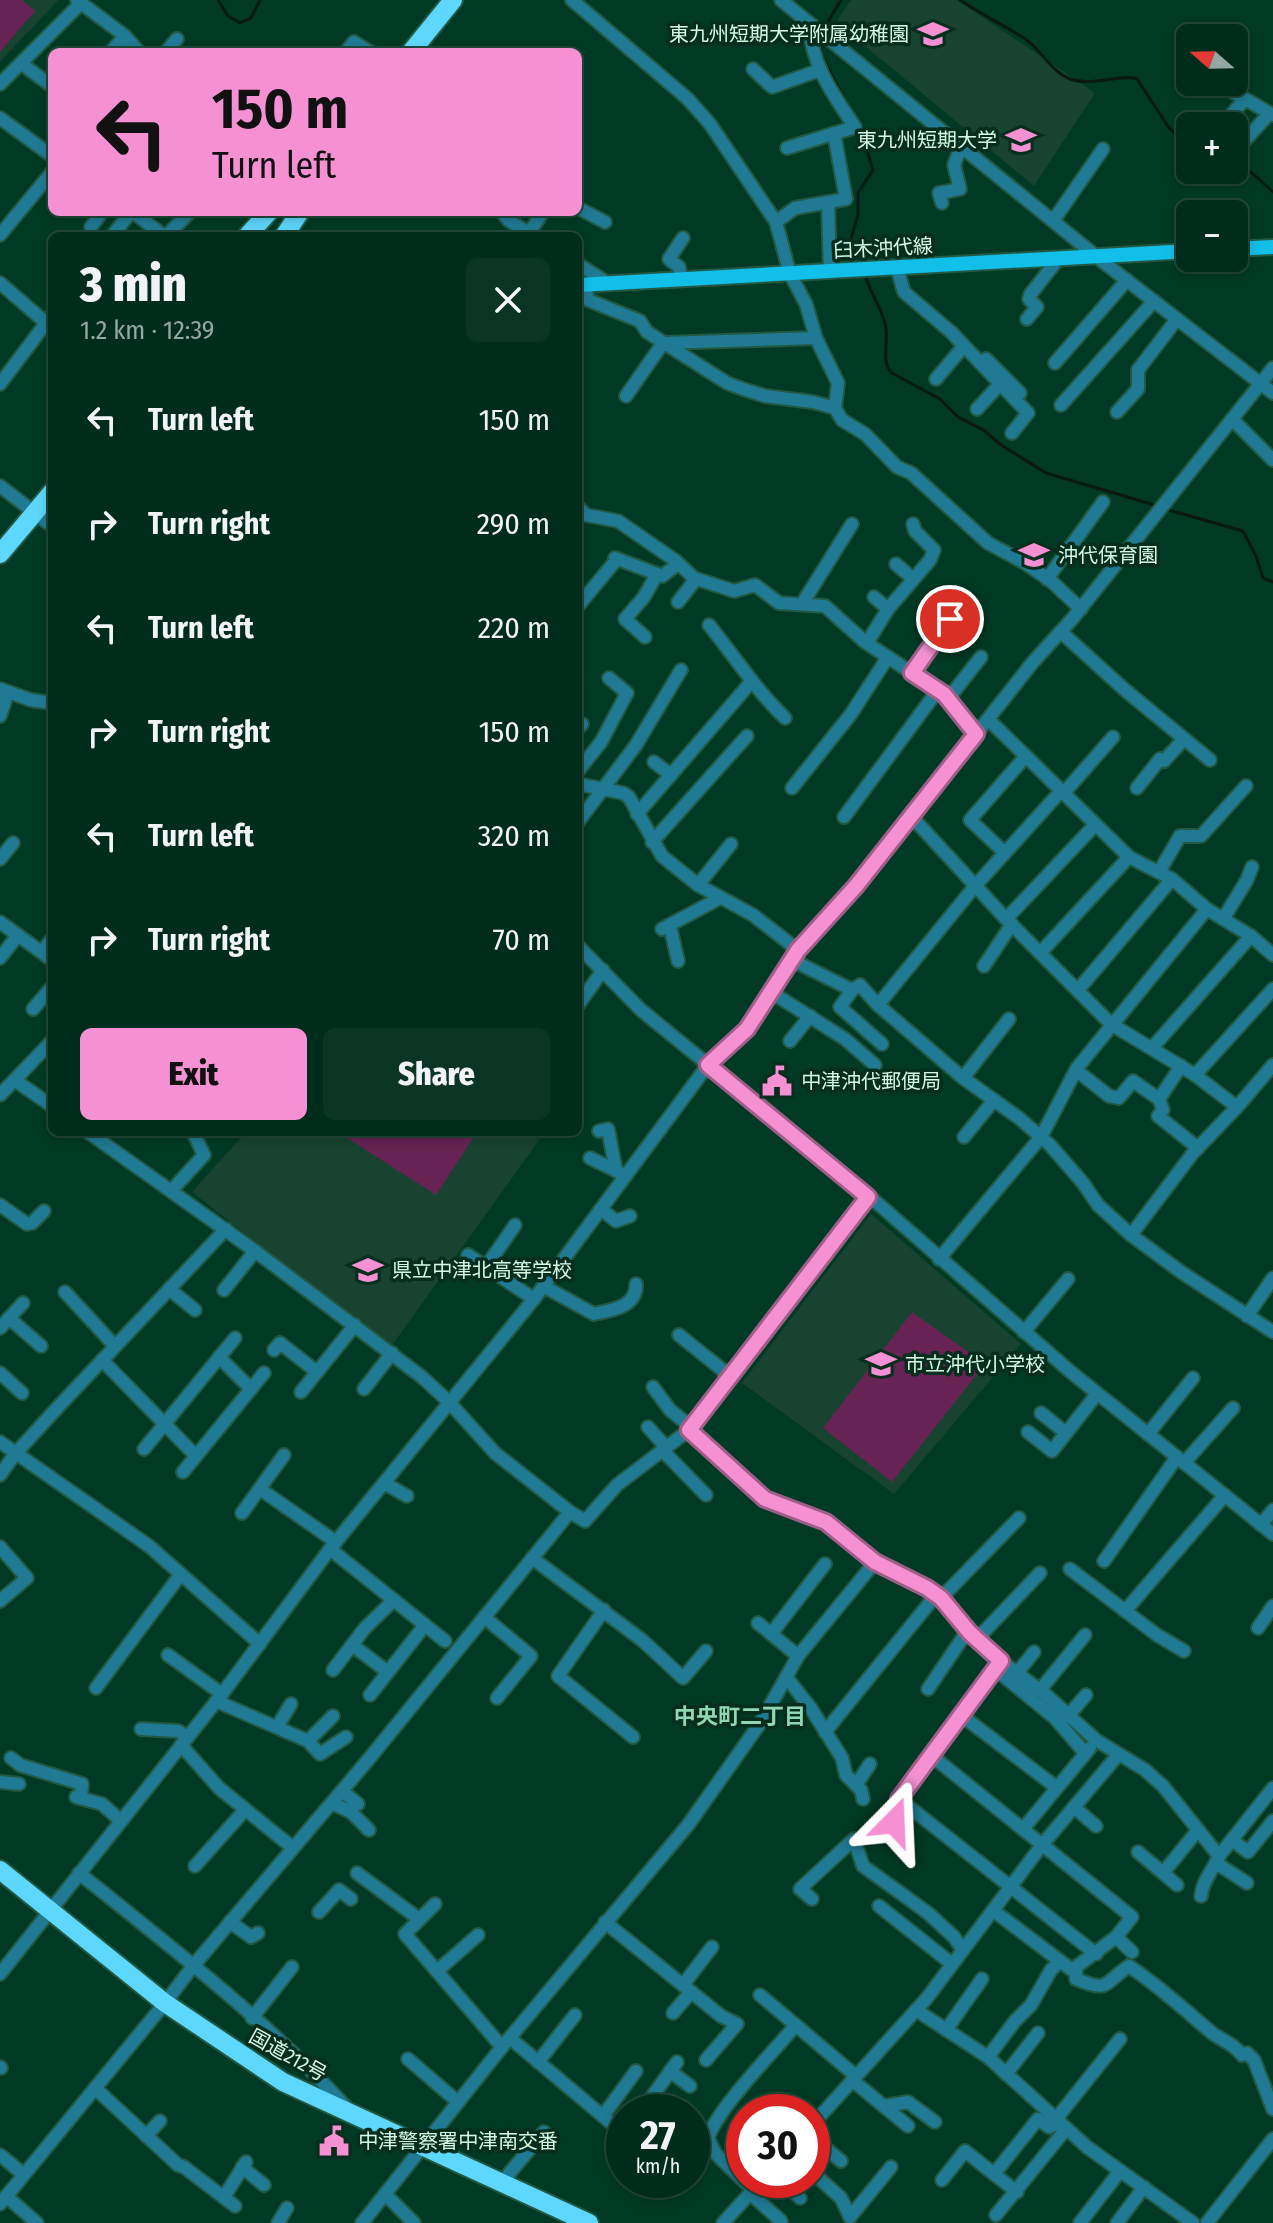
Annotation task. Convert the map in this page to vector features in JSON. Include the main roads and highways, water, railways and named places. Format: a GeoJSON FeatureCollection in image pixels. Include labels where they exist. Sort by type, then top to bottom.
{"type":"FeatureCollection","features":[{"type":"Feature","properties":{"kind":"highway"},"geometry":{"type":"LineString","coordinates":[[414,48],[453,0]]}},
{"type":"Feature","properties":{"kind":"highway"},"geometry":{"type":"LineString","coordinates":[[251,232],[265,216]]}},
{"type":"Feature","properties":{"kind":"highway"},"geometry":{"type":"LineString","coordinates":[[265,232],[279,216]]}},
{"type":"Feature","properties":{"kind":"highway"},"geometry":{"type":"LineString","coordinates":[[34,514],[48,491]]}},
{"type":"Feature","properties":{"kind":"highway"},"geometry":{"type":"LineString","coordinates":[[0,554],[48,497]]}},
{"type":"Feature","properties":{"kind":"highway","name":"国道212号"},"geometry":{"type":"LineString","coordinates":[[0,1870],[165,2003],[283,2082],[589,2223]]}},
{"type":"Feature","properties":{"kind":"main road"},"geometry":{"type":"LineString","coordinates":[[1248,248],[1273,247]]}},
{"type":"Feature","properties":{"kind":"main road","name":"臼木沖代線"},"geometry":{"type":"LineString","coordinates":[[584,290],[609,284],[1176,252]]}},
{"type":"Feature","properties":{"kind":"waterway"},"geometry":{"type":"LineString","coordinates":[[218,0],[228,16],[240,23],[251,18],[260,0]]}},
{"type":"Feature","properties":{"kind":"waterway"},"geometry":{"type":"LineString","coordinates":[[823,30],[841,0]]}},
{"type":"Feature","properties":{"kind":"waterway"},"geometry":{"type":"LineString","coordinates":[[960,0],[1024,38],[1057,71],[1070,79],[1088,82],[1137,79],[1176,134]]}},
{"type":"Feature","properties":{"kind":"waterway"},"geometry":{"type":"LineString","coordinates":[[821,37],[821,54],[844,99]]}},
{"type":"Feature","properties":{"kind":"waterway"},"geometry":{"type":"LineString","coordinates":[[859,122],[865,133],[873,170],[858,193],[858,215],[851,239],[864,266]]}},
{"type":"Feature","properties":{"kind":"waterway"},"geometry":{"type":"LineString","coordinates":[[1248,173],[1251,172],[1273,192]]}},
{"type":"Feature","properties":{"kind":"waterway"},"geometry":{"type":"LineString","coordinates":[[865,274],[885,322],[886,359],[892,373],[940,399],[958,417],[985,431],[1001,445],[1046,473],[1158,506]]}},
{"type":"Feature","properties":{"kind":"waterway"},"geometry":{"type":"LineString","coordinates":[[1165,509],[1243,531],[1263,578],[1273,582]]}},
{"type":"Feature","properties":{"kind":"place","name":"東九州短期大学附属幼稚園"},"geometry":{"type":"Point","coordinates":[933,34]}},
{"type":"Feature","properties":{"kind":"place","name":"東九州短期大学"},"geometry":{"type":"Point","coordinates":[1021,140]}},
{"type":"Feature","properties":{"kind":"place","name":"沖代保育園"},"geometry":{"type":"Point","coordinates":[1034,555]}},
{"type":"Feature","properties":{"kind":"place","name":"中津沖代郵便局"},"geometry":{"type":"Point","coordinates":[777,1081]}},
{"type":"Feature","properties":{"kind":"place","name":"県立中津北高等学校"},"geometry":{"type":"Point","coordinates":[368,1270]}},
{"type":"Feature","properties":{"kind":"place","name":"市立沖代小学校"},"geometry":{"type":"Point","coordinates":[881,1364]}},
{"type":"Feature","properties":{"kind":"place","name":"中津警察署中津南交番"},"geometry":{"type":"Point","coordinates":[334,2141]}},
{"type":"Feature","properties":{"kind":"district","name":"中央町二丁目"},"geometry":{"type":"Point","coordinates":[740,1716]}}]}
